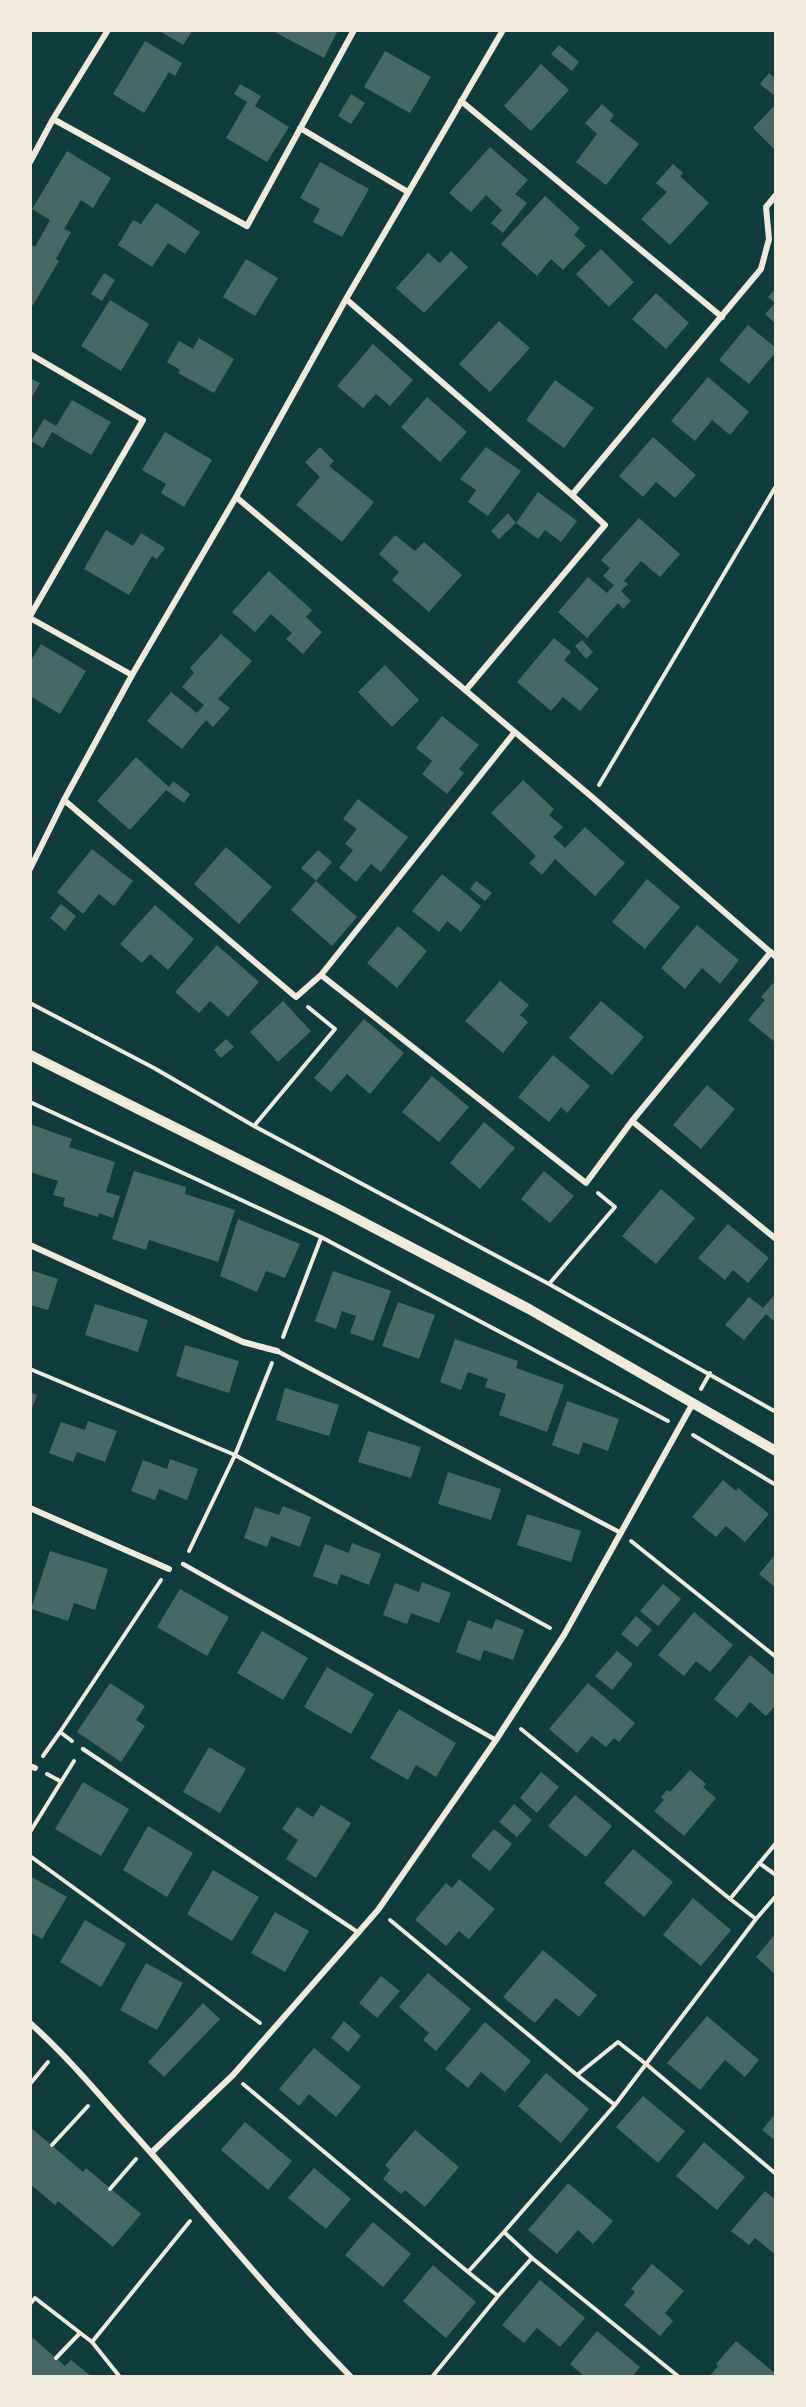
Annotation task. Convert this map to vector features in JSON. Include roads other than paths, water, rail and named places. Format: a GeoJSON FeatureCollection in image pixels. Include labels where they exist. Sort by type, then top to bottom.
{"type":"FeatureCollection","features":[{"type":"Feature","properties":{"kind":"street"},"geometry":{"type":"LineString","coordinates":[[30,162],[53,119],[108,30]]}},
{"type":"Feature","properties":{"kind":"street"},"geometry":{"type":"LineString","coordinates":[[53,119],[247,226],[354,30]]}},
{"type":"Feature","properties":{"kind":"street"},"geometry":{"type":"LineString","coordinates":[[30,869],[64,800],[132,675],[236,496],[346,299],[503,30]]}},
{"type":"Feature","properties":{"kind":"street"},"geometry":{"type":"LineString","coordinates":[[461,101],[722,317]]}},
{"type":"Feature","properties":{"kind":"street"},"geometry":{"type":"LineString","coordinates":[[300,128],[408,192]]}},
{"type":"Feature","properties":{"kind":"street"},"geometry":{"type":"LineString","coordinates":[[572,495],[761,269],[769,239],[766,207],[776,195]]}},
{"type":"Feature","properties":{"kind":"street"},"geometry":{"type":"LineString","coordinates":[[346,299],[604,525],[466,690]]}},
{"type":"Feature","properties":{"kind":"street"},"geometry":{"type":"LineString","coordinates":[[30,354],[143,420],[30,617],[132,675]]}},
{"type":"Feature","properties":{"kind":"street"},"geometry":{"type":"LineString","coordinates":[[236,496],[592,797],[773,955],[632,1121],[586,1183],[321,975]]}},
{"type":"Feature","properties":{"kind":"street"},"geometry":{"type":"LineString","coordinates":[[64,800],[296,997],[321,975],[514,733]]}},
{"type":"Feature","properties":{"kind":"street"},"geometry":{"type":"LineString","coordinates":[[30,1055],[338,1209],[518,1304],[776,1451]]}},
{"type":"Feature","properties":{"kind":"street"},"geometry":{"type":"LineString","coordinates":[[632,1121],[776,1239]]}},
{"type":"Feature","properties":{"kind":"street"},"geometry":{"type":"LineString","coordinates":[[30,1245],[243,1342],[277,1351]]}},
{"type":"Feature","properties":{"kind":"street"},"geometry":{"type":"LineString","coordinates":[[149,2150],[233,2075],[378,1910],[496,1740],[564,1635],[693,1403]]}},
{"type":"Feature","properties":{"kind":"street"},"geometry":{"type":"LineString","coordinates":[[30,1508],[169,1569]]}},
{"type":"Feature","properties":{"kind":"street"},"geometry":{"type":"LineString","coordinates":[[30,2023],[99,2094],[295,2320],[351,2377]]}},
{"type":"Feature","properties":{"kind":"lane"},"geometry":{"type":"LineString","coordinates":[[277,1351],[621,1533]]}},
{"type":"Feature","properties":{"kind":"lane"},"geometry":{"type":"LineString","coordinates":[[183,1564],[496,1740]]}},
{"type":"Feature","properties":{"kind":"lane"},"geometry":{"type":"LineString","coordinates":[[83,1749],[359,1933]]}}]}
